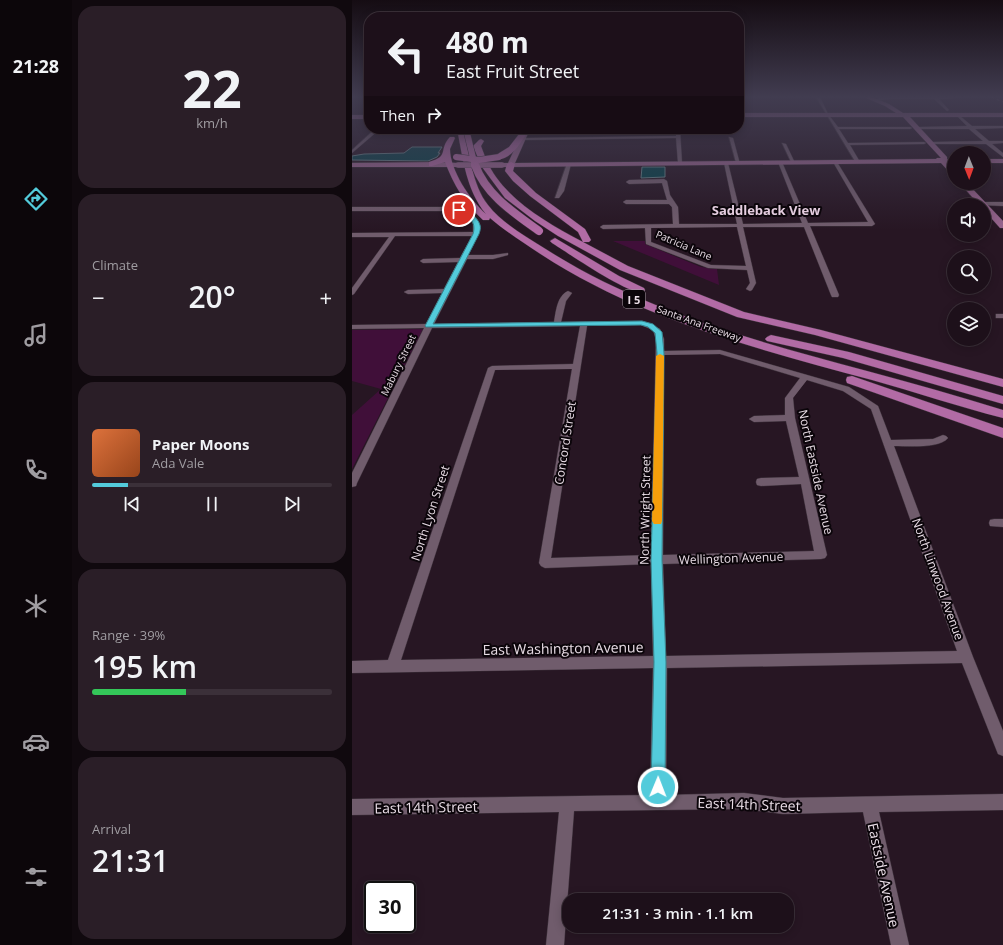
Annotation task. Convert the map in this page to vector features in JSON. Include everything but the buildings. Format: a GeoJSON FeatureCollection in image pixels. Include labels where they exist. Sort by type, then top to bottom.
{"type":"FeatureCollection","features":[{"type":"Feature","properties":{"kind":"highway"},"geometry":{"type":"LineString","coordinates":[[432,164],[442,161],[446,156],[449,141]]}},
{"type":"Feature","properties":{"kind":"highway"},"geometry":{"type":"LineString","coordinates":[[452,141],[460,191],[470,204],[499,228],[513,231]]}},
{"type":"Feature","properties":{"kind":"highway","name":"Santa Ana Freeway"},"geometry":{"type":"LineString","coordinates":[[463,141],[481,201],[491,214],[541,250],[574,270],[636,300],[710,329],[812,360],[1003,414]]}},
{"type":"Feature","properties":{"kind":"highway"},"geometry":{"type":"LineString","coordinates":[[469,141],[476,168],[482,179],[500,201],[540,231],[615,278]]}},
{"type":"Feature","properties":{"kind":"highway"},"geometry":{"type":"LineString","coordinates":[[473,141],[480,167],[486,179],[502,200],[540,231],[624,268]]}},
{"type":"Feature","properties":{"kind":"highway","name":"Santa Ana Freeway"},"geometry":{"type":"LineString","coordinates":[[479,141],[477,146],[486,167],[508,196],[550,226],[624,268],[741,315],[817,332],[1000,382]]}},
{"type":"Feature","properties":{"kind":"highway","name":"Santa Ana Freeway"},"geometry":{"type":"LineString","coordinates":[[481,141],[492,166],[514,190],[537,210],[586,240],[693,289],[817,332]]}},
{"type":"Feature","properties":{"kind":"highway"},"geometry":{"type":"LineString","coordinates":[[446,156],[455,162],[479,160],[500,161],[513,150],[517,141]]}},
{"type":"Feature","properties":{"kind":"highway"},"geometry":{"type":"LineString","coordinates":[[511,164],[509,171],[513,176],[532,194],[582,231],[586,240]]}},
{"type":"Feature","properties":{"kind":"highway","name":"Santa Ana Freeway"},"geometry":{"type":"LineString","coordinates":[[473,177],[482,183],[491,198],[503,211],[525,228],[560,251],[597,271],[615,278]]}},
{"type":"Feature","properties":{"kind":"highway","name":"I 5"},"geometry":{"type":"LineString","coordinates":[[615,278],[680,307],[761,337]]}},
{"type":"Feature","properties":{"kind":"highway"},"geometry":{"type":"LineString","coordinates":[[741,315],[811,342],[1003,396]]}},
{"type":"Feature","properties":{"kind":"highway"},"geometry":{"type":"LineString","coordinates":[[761,337],[845,355],[1003,400]]}},
{"type":"Feature","properties":{"kind":"highway","name":"Santa Ana Freeway"},"geometry":{"type":"LineString","coordinates":[[761,337],[820,355],[850,370]]}},
{"type":"Feature","properties":{"kind":"highway"},"geometry":{"type":"LineString","coordinates":[[812,360],[837,375],[1003,433]]}},
{"type":"Feature","properties":{"kind":"main road"},"geometry":{"type":"LineString","coordinates":[[511,164],[522,141]]}},
{"type":"Feature","properties":{"kind":"main road"},"geometry":{"type":"LineString","coordinates":[[928,143],[945,158],[943,161],[947,166]]}},
{"type":"Feature","properties":{"kind":"main road"},"geometry":{"type":"LineString","coordinates":[[991,161],[1002,160]]}},
{"type":"Feature","properties":{"kind":"main road"},"geometry":{"type":"LineString","coordinates":[[500,161],[511,164],[947,161]]}},
{"type":"Feature","properties":{"kind":"main road"},"geometry":{"type":"LineString","coordinates":[[352,166],[455,162]]}},
{"type":"Feature","properties":{"kind":"main road"},"geometry":{"type":"LineString","coordinates":[[352,166],[439,167],[455,162]]}},
{"type":"Feature","properties":{"kind":"main road"},"geometry":{"type":"LineString","coordinates":[[969,190],[976,198]]}},
{"type":"Feature","properties":{"kind":"main road"},"geometry":{"type":"LineString","coordinates":[[991,213],[1003,226]]}},
{"type":"Feature","properties":{"kind":"street"},"geometry":{"type":"LineString","coordinates":[[352,148],[359,141]]}},
{"type":"Feature","properties":{"kind":"street"},"geometry":{"type":"LineString","coordinates":[[352,152],[364,141]]}},
{"type":"Feature","properties":{"kind":"street"},"geometry":{"type":"LineString","coordinates":[[678,141],[680,163]]}},
{"type":"Feature","properties":{"kind":"street"},"geometry":{"type":"LineString","coordinates":[[732,141],[738,163]]}},
{"type":"Feature","properties":{"kind":"street"},"geometry":{"type":"LineString","coordinates":[[844,141],[858,162]]}},
{"type":"Feature","properties":{"kind":"street"},"geometry":{"type":"LineString","coordinates":[[988,142],[1002,160]]}},
{"type":"Feature","properties":{"kind":"street"},"geometry":{"type":"LineString","coordinates":[[846,144],[1003,142]]}},
{"type":"Feature","properties":{"kind":"street"},"geometry":{"type":"LineString","coordinates":[[784,144],[793,162]]}},
{"type":"Feature","properties":{"kind":"street"},"geometry":{"type":"LineString","coordinates":[[780,162],[835,295]]}},
{"type":"Feature","properties":{"kind":"street"},"geometry":{"type":"LineString","coordinates":[[603,227],[872,224],[835,162]]}},
{"type":"Feature","properties":{"kind":"street"},"geometry":{"type":"LineString","coordinates":[[726,163],[753,283],[750,289]]}},
{"type":"Feature","properties":{"kind":"street"},"geometry":{"type":"LineString","coordinates":[[557,197],[561,191],[569,164]]}},
{"type":"Feature","properties":{"kind":"street"},"geometry":{"type":"LineString","coordinates":[[629,182],[664,181],[665,194],[669,202],[675,207],[676,226]]}},
{"type":"Feature","properties":{"kind":"street"},"geometry":{"type":"LineString","coordinates":[[626,202],[669,202]]}},
{"type":"Feature","properties":{"kind":"street"},"geometry":{"type":"LineString","coordinates":[[991,205],[1003,204]]}},
{"type":"Feature","properties":{"kind":"street"},"geometry":{"type":"LineString","coordinates":[[352,210],[457,210],[477,223],[478,227],[476,234],[352,236]]}},
{"type":"Feature","properties":{"kind":"street","name":"Patricia Lane"},"geometry":{"type":"LineString","coordinates":[[648,226],[648,243],[710,267],[750,268]]}},
{"type":"Feature","properties":{"kind":"street","name":"Mabury Street"},"geometry":{"type":"LineString","coordinates":[[352,483],[446,291],[476,234]]}},
{"type":"Feature","properties":{"kind":"street"},"geometry":{"type":"LineString","coordinates":[[352,293],[393,235]]}},
{"type":"Feature","properties":{"kind":"street"},"geometry":{"type":"LineString","coordinates":[[423,261],[463,259],[506,254]]}},
{"type":"Feature","properties":{"kind":"street"},"geometry":{"type":"LineString","coordinates":[[408,292],[446,291]]}},
{"type":"Feature","properties":{"kind":"street"},"geometry":{"type":"LineString","coordinates":[[557,324],[562,301],[568,293]]}},
{"type":"Feature","properties":{"kind":"street"},"geometry":{"type":"LineString","coordinates":[[352,326],[584,323]]}},
{"type":"Feature","properties":{"kind":"street","name":"North Wright Street"},"geometry":{"type":"LineString","coordinates":[[584,323],[642,323],[656,329],[660,339],[657,560],[660,662],[658,803]]}},
{"type":"Feature","properties":{"kind":"street","name":"Concord Street"},"geometry":{"type":"LineString","coordinates":[[545,563],[584,323]]}},
{"type":"Feature","properties":{"kind":"street"},"geometry":{"type":"LineString","coordinates":[[660,353],[720,352],[805,376]]}},
{"type":"Feature","properties":{"kind":"street","name":"North Lyon Street"},"geometry":{"type":"LineString","coordinates":[[393,666],[492,368],[577,366]]}},
{"type":"Feature","properties":{"kind":"street","name":"North Linwood Avenue"},"geometry":{"type":"LineString","coordinates":[[805,376],[846,389],[875,408],[966,657],[1003,749]]}},
{"type":"Feature","properties":{"kind":"street","name":"North Eastside Avenue"},"geometry":{"type":"LineString","coordinates":[[805,376],[789,398],[790,418],[821,555]]}},
{"type":"Feature","properties":{"kind":"street"},"geometry":{"type":"LineString","coordinates":[[754,419],[790,418]]}},
{"type":"Feature","properties":{"kind":"street"},"geometry":{"type":"LineString","coordinates":[[888,444],[934,442],[943,438]]}},
{"type":"Feature","properties":{"kind":"street"},"geometry":{"type":"LineString","coordinates":[[761,482],[805,480]]}},
{"type":"Feature","properties":{"kind":"street","name":"Wellington Avenue"},"geometry":{"type":"LineString","coordinates":[[545,563],[821,555]]}},
{"type":"Feature","properties":{"kind":"street","name":"East Washington Avenue"},"geometry":{"type":"LineString","coordinates":[[352,667],[966,657]]}},
{"type":"Feature","properties":{"kind":"street","name":"East 14th Street"},"geometry":{"type":"LineString","coordinates":[[352,808],[744,801],[783,806],[1003,802]]}},
{"type":"Feature","properties":{"kind":"street","name":"Eastside Avenue"},"geometry":{"type":"LineString","coordinates":[[869,804],[900,945]]}},
{"type":"Feature","properties":{"kind":"street"},"geometry":{"type":"LineString","coordinates":[[555,945],[567,805]]}},
{"type":"Feature","properties":{"kind":"shaded area"},"geometry":{"type":"Polygon","coordinates":[[[613,241],[645,241],[645,244],[701,267],[717,269],[719,285],[613,241]]]}},
{"type":"Feature","properties":{"kind":"shaded area"},"geometry":{"type":"Polygon","coordinates":[[[423,329],[352,469],[352,415],[381,389],[352,381],[352,330],[423,329]]]}},
{"type":"Feature","properties":{"kind":"slow traffic"},"geometry":{"type":"LineString","coordinates":[[657,521],[660,356]]}},
{"type":"Feature","properties":{"kind":"district","name":"Saddleback View"},"geometry":{"type":"Point","coordinates":[766,210]}},
{"type":"Feature","properties":{"kind":"route"},"geometry":{"type":"LineString","coordinates":[[459,210],[468,214],[468,216],[477,223],[478,227],[476,234],[429,326],[642,323],[651,326],[658,332],[660,339],[660,353],[657,560],[660,662],[658,787]]}}]}
